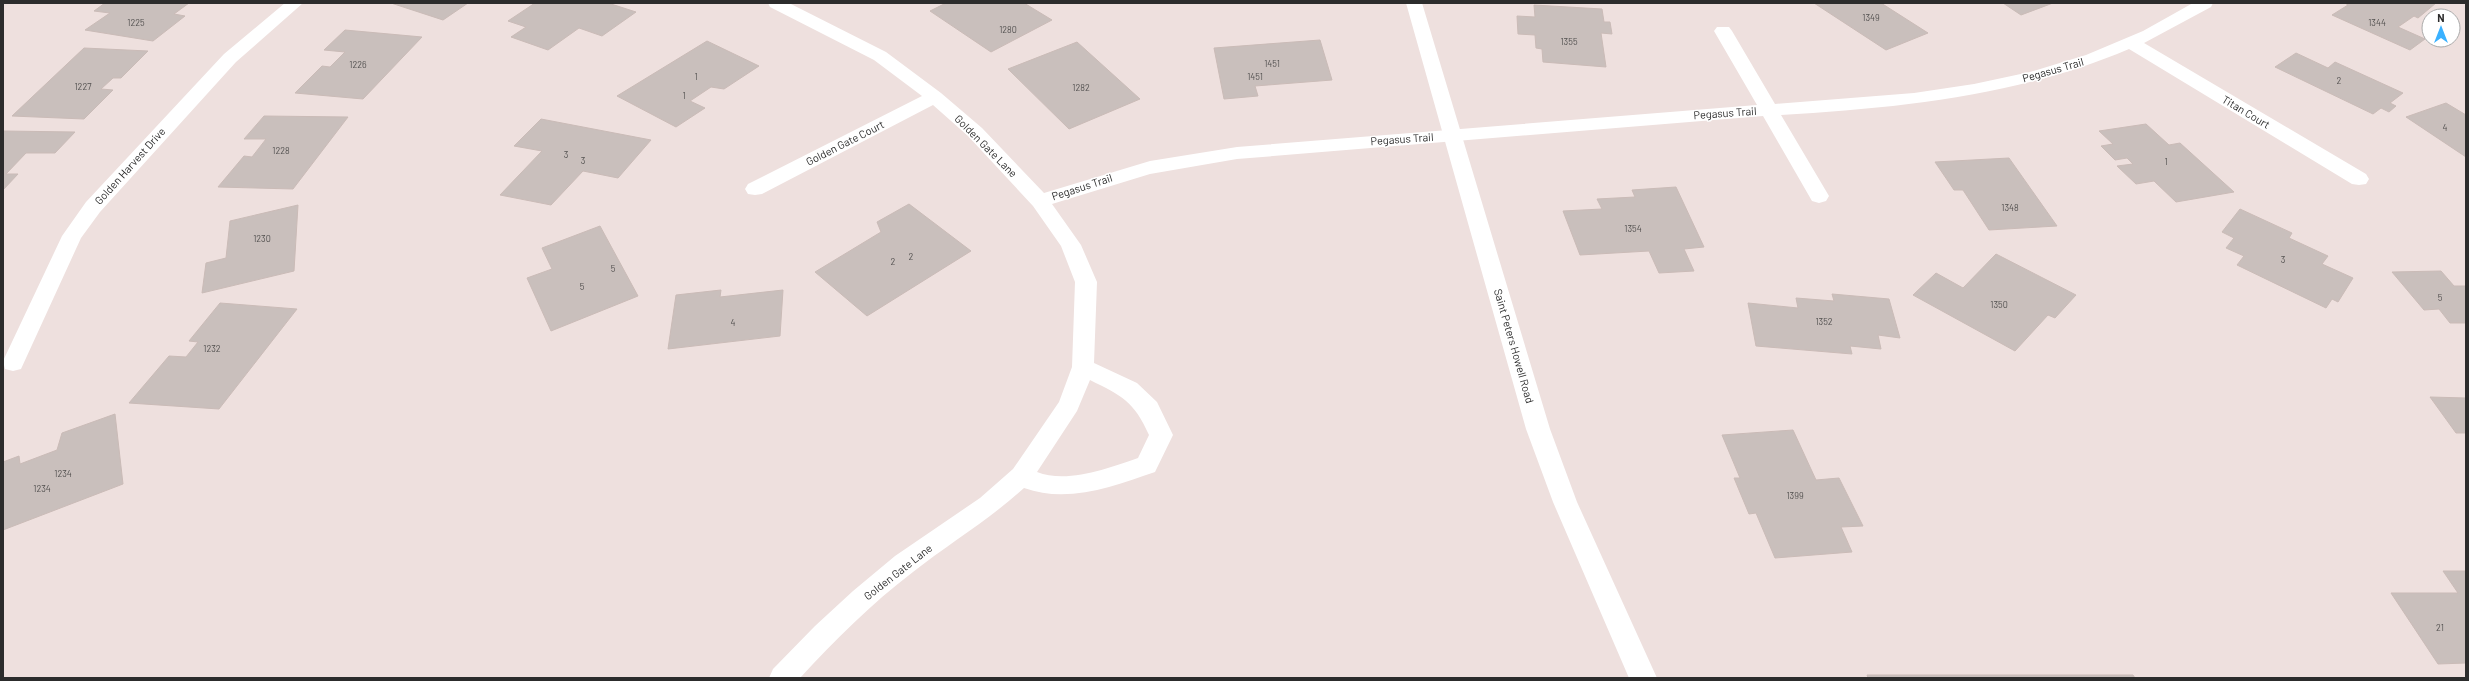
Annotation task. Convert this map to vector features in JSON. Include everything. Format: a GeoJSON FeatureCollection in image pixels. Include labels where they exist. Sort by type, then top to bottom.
{"type":"FeatureCollection","features":[{"type":"Feature","properties":{"kind":"street","name":"Golden Harvest Drive"},"geometry":{"type":"LineString","coordinates":[[13,363],[72,236],[93,207],[230,58],[295,3]]}},
{"type":"Feature","properties":{"kind":"street","name":"Golden Gate Lane"},"geometry":{"type":"LineString","coordinates":[[776,3],[814,20],[880,56],[935,97],[1006,163],[1040,201],[1071,245],[1086,282],[1083,367],[1069,405],[1021,476],[988,506],[904,564],[868,594],[824,634],[783,678]]}},
{"type":"Feature","properties":{"kind":"street","name":"Saint Peters Howell Road"},"geometry":{"type":"LineString","coordinates":[[1414,3],[1538,429],[1565,502],[1644,678]]}},
{"type":"Feature","properties":{"kind":"street","name":"Pegasus Trail"},"geometry":{"type":"LineString","coordinates":[[1040,201],[1106,178],[1166,164],[1237,153],[1453,136],[1650,118],[1889,103],[1973,91],[2045,74],[2133,44],[2205,3]]}},
{"type":"Feature","properties":{"kind":"street","name":"Pegasus Trail"},"geometry":{"type":"LineString","coordinates":[[1723,31],[1819,196]]}},
{"type":"Feature","properties":{"kind":"street","name":"Titan Court"},"geometry":{"type":"LineString","coordinates":[[2133,44],[2359,179]]}},
{"type":"Feature","properties":{"kind":"street","name":"Golden Gate Court"},"geometry":{"type":"LineString","coordinates":[[755,189],[935,97]]}},
{"type":"Feature","properties":{"kind":"street"},"geometry":{"type":"LineString","coordinates":[[1021,476],[1047,485],[1086,482],[1118,476],[1147,465],[1161,435],[1149,408],[1129,389],[1083,367]]}},
{"type":"Feature","properties":{"kind":"building"},"geometry":{"type":"Polygon","coordinates":[[[105,3],[189,3],[174,14],[185,16],[153,41],[85,30],[110,13],[94,11],[105,3]]]}},
{"type":"Feature","properties":{"kind":"building"},"geometry":{"type":"Polygon","coordinates":[[[391,3],[468,3],[443,20],[391,3]]]}},
{"type":"Feature","properties":{"kind":"building"},"geometry":{"type":"Polygon","coordinates":[[[535,3],[608,3],[636,12],[602,36],[579,28],[548,50],[511,37],[526,27],[508,21],[535,3]]]}},
{"type":"Feature","properties":{"kind":"building"},"geometry":{"type":"Polygon","coordinates":[[[946,3],[1024,3],[1052,20],[991,52],[930,11],[946,3]]]}},
{"type":"Feature","properties":{"kind":"building"},"geometry":{"type":"Polygon","coordinates":[[[1814,3],[1881,3],[1928,33],[1886,50],[1814,3]]]}},
{"type":"Feature","properties":{"kind":"building"},"geometry":{"type":"Polygon","coordinates":[[[2003,3],[2053,3],[2021,15],[2003,3]]]}},
{"type":"Feature","properties":{"kind":"building"},"geometry":{"type":"Polygon","coordinates":[[[2345,3],[2436,3],[2430,8],[2421,8],[2421,16],[2418,18],[2414,16],[2398,27],[2421,37],[2421,42],[2410,50],[2332,15],[2348,5],[2345,3]]]}},
{"type":"Feature","properties":{"kind":"building"},"geometry":{"type":"Polygon","coordinates":[[[1534,5],[1602,9],[1604,22],[1610,22],[1612,34],[1601,33],[1606,67],[1543,62],[1542,49],[1536,48],[1535,35],[1518,34],[1517,16],[1535,17],[1534,5]]]}},
{"type":"Feature","properties":{"kind":"building"},"geometry":{"type":"Polygon","coordinates":[[[345,30],[422,37],[363,99],[295,93],[322,66],[330,67],[345,52],[324,50],[345,30]]]}},
{"type":"Feature","properties":{"kind":"building"},"geometry":{"type":"Polygon","coordinates":[[[1320,40],[1332,80],[1255,86],[1258,96],[1224,99],[1214,48],[1320,40]]]}},
{"type":"Feature","properties":{"kind":"building"},"geometry":{"type":"Polygon","coordinates":[[[707,41],[759,66],[724,89],[711,87],[690,101],[705,108],[676,127],[617,96],[707,41]]]}},
{"type":"Feature","properties":{"kind":"building"},"geometry":{"type":"Polygon","coordinates":[[[1077,42],[1140,99],[1069,129],[1008,69],[1077,42]]]}},
{"type":"Feature","properties":{"kind":"building"},"geometry":{"type":"Polygon","coordinates":[[[84,48],[148,51],[121,78],[113,78],[101,89],[113,90],[84,119],[12,116],[84,48]]]}},
{"type":"Feature","properties":{"kind":"building"},"geometry":{"type":"Polygon","coordinates":[[[2296,53],[2328,68],[2335,62],[2403,93],[2390,103],[2396,106],[2389,112],[2381,108],[2373,114],[2275,67],[2296,53]]]}},
{"type":"Feature","properties":{"kind":"building"},"geometry":{"type":"Polygon","coordinates":[[[2446,103],[2466,115],[2466,157],[2406,117],[2446,103]]]}},
{"type":"Feature","properties":{"kind":"building"},"geometry":{"type":"Polygon","coordinates":[[[264,116],[348,117],[293,189],[218,187],[244,156],[252,157],[266,139],[244,139],[264,116]]]}},
{"type":"Feature","properties":{"kind":"building"},"geometry":{"type":"Polygon","coordinates":[[[541,119],[651,140],[618,178],[583,171],[551,205],[500,195],[542,151],[514,146],[541,119]]]}},
{"type":"Feature","properties":{"kind":"building"},"geometry":{"type":"Polygon","coordinates":[[[2146,124],[2169,145],[2180,143],[2234,192],[2176,202],[2154,181],[2136,184],[2117,166],[2133,164],[2127,158],[2115,160],[2101,146],[2113,144],[2099,131],[2146,124]]]}},
{"type":"Feature","properties":{"kind":"building"},"geometry":{"type":"Polygon","coordinates":[[[3,131],[75,132],[55,153],[26,153],[6,174],[18,174],[3,190],[3,131]]]}},
{"type":"Feature","properties":{"kind":"building"},"geometry":{"type":"Polygon","coordinates":[[[2009,158],[2057,226],[1989,230],[1963,190],[1954,190],[1935,162],[2009,158]]]}},
{"type":"Feature","properties":{"kind":"building"},"geometry":{"type":"Polygon","coordinates":[[[1676,187],[1704,247],[1684,249],[1694,271],[1659,273],[1649,251],[1580,255],[1563,211],[1602,209],[1597,199],[1635,197],[1632,190],[1676,187]]]}},
{"type":"Feature","properties":{"kind":"building"},"geometry":{"type":"Polygon","coordinates":[[[909,204],[971,251],[867,316],[815,272],[881,232],[877,222],[909,204]]]}},
{"type":"Feature","properties":{"kind":"building"},"geometry":{"type":"Polygon","coordinates":[[[298,205],[294,271],[202,293],[206,263],[226,258],[230,221],[298,205]]]}},
{"type":"Feature","properties":{"kind":"building"},"geometry":{"type":"Polygon","coordinates":[[[2240,209],[2292,233],[2289,238],[2328,256],[2322,264],[2353,278],[2338,302],[2332,299],[2326,308],[2237,265],[2244,256],[2226,248],[2234,238],[2222,232],[2240,209]]]}},
{"type":"Feature","properties":{"kind":"building"},"geometry":{"type":"Polygon","coordinates":[[[600,226],[638,296],[551,331],[527,278],[552,269],[542,248],[600,226]]]}},
{"type":"Feature","properties":{"kind":"building"},"geometry":{"type":"Polygon","coordinates":[[[1996,254],[2076,295],[2055,318],[2048,315],[2015,351],[1913,295],[1936,273],[1963,288],[1996,254]]]}},
{"type":"Feature","properties":{"kind":"building"},"geometry":{"type":"Polygon","coordinates":[[[2441,271],[2454,286],[2466,286],[2466,323],[2450,323],[2439,309],[2424,310],[2392,272],[2441,271]]]}},
{"type":"Feature","properties":{"kind":"building"},"geometry":{"type":"Polygon","coordinates":[[[721,290],[720,297],[783,290],[780,336],[668,349],[676,295],[721,290]]]}},
{"type":"Feature","properties":{"kind":"building"},"geometry":{"type":"Polygon","coordinates":[[[1832,294],[1889,299],[1900,338],[1878,335],[1881,349],[1850,346],[1852,354],[1756,346],[1748,303],[1798,308],[1796,298],[1834,301],[1832,294]]]}},
{"type":"Feature","properties":{"kind":"building"},"geometry":{"type":"Polygon","coordinates":[[[220,303],[297,309],[219,409],[129,403],[169,356],[186,357],[198,342],[189,341],[220,303]]]}},
{"type":"Feature","properties":{"kind":"building"},"geometry":{"type":"Polygon","coordinates":[[[2430,397],[2466,398],[2466,433],[2456,433],[2430,397]]]}},
{"type":"Feature","properties":{"kind":"building"},"geometry":{"type":"Polygon","coordinates":[[[115,414],[123,484],[3,530],[3,462],[19,456],[20,464],[57,450],[62,433],[115,414]]]}},
{"type":"Feature","properties":{"kind":"building"},"geometry":{"type":"Polygon","coordinates":[[[1793,430],[1816,480],[1839,478],[1863,526],[1841,527],[1852,552],[1775,558],[1756,513],[1749,514],[1734,478],[1740,478],[1722,435],[1793,430]]]}},
{"type":"Feature","properties":{"kind":"building"},"geometry":{"type":"Polygon","coordinates":[[[2443,571],[2466,571],[2466,663],[2438,664],[2391,593],[2458,593],[2443,571]]]}},
{"type":"Feature","properties":{"kind":"building"},"geometry":{"type":"Polygon","coordinates":[[[1867,675],[2133,675],[2135,678],[1868,678],[1867,675]]]}}]}
